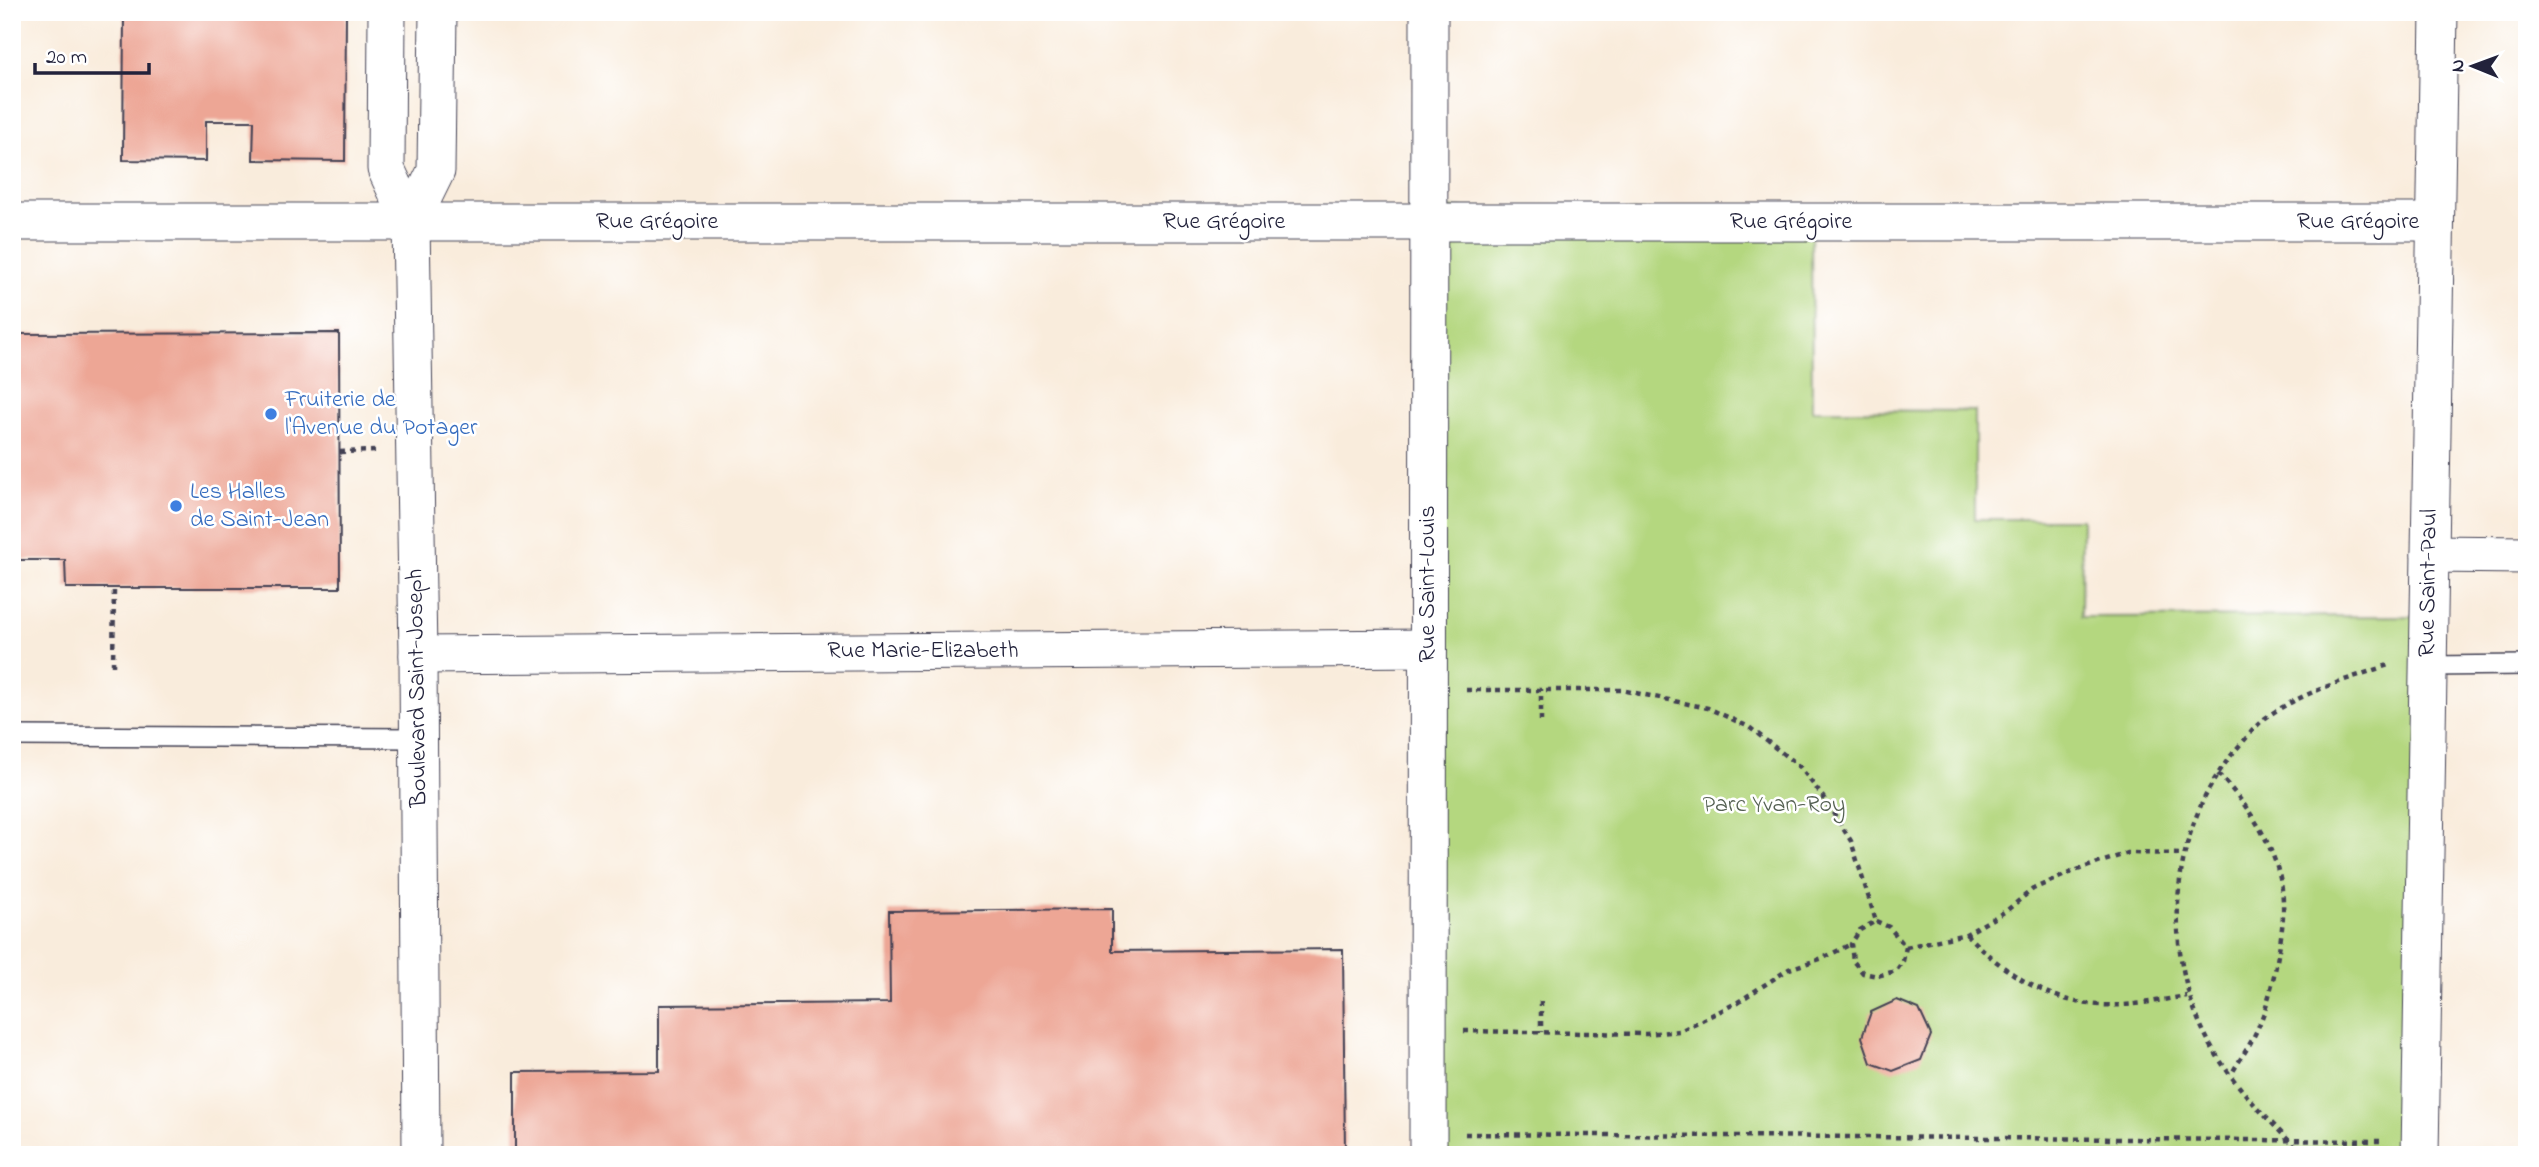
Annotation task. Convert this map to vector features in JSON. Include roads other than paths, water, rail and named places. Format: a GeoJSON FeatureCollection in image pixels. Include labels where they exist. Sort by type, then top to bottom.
{"type":"FeatureCollection","features":[{"type":"Feature","properties":{"kind":"street","name":"Boulevard Saint-Joseph"},"geometry":{"type":"LineString","coordinates":[[387,12],[386,169],[411,222],[418,655],[421,1155]]}},
{"type":"Feature","properties":{"kind":"street","name":"Boulevard Saint-Joseph"},"geometry":{"type":"LineString","coordinates":[[411,222],[436,171],[438,12]]}},
{"type":"Feature","properties":{"kind":"street","name":"Rue Saint-Louis"},"geometry":{"type":"LineString","coordinates":[[1428,1144],[1429,12]]}},
{"type":"Feature","properties":{"kind":"street","name":"Rue Saint-Paul"},"geometry":{"type":"LineString","coordinates":[[2404,1148],[2428,649],[2438,12]]}},
{"type":"Feature","properties":{"kind":"street","name":"Rue Grégoire"},"geometry":{"type":"LineString","coordinates":[[12,222],[2435,222]]}},
{"type":"Feature","properties":{"kind":"street"},"geometry":{"type":"LineString","coordinates":[[2430,554],[2527,555]]}},
{"type":"Feature","properties":{"kind":"street","name":"Rue Marie-Elizabeth"},"geometry":{"type":"LineString","coordinates":[[418,655],[1428,648]]}},
{"type":"Feature","properties":{"kind":"lane"},"geometry":{"type":"LineString","coordinates":[[2428,649],[2527,665]]}},
{"type":"Feature","properties":{"kind":"lane"},"geometry":{"type":"LineString","coordinates":[[12,736],[418,738]]}},
{"type":"Feature","properties":{"kind":"place","name":"Fruiterie de l'Avenue du Potager"},"geometry":{"type":"Point","coordinates":[271,414]}},
{"type":"Feature","properties":{"kind":"place","name":"Les Halles de Saint-Jean"},"geometry":{"type":"Point","coordinates":[176,506]}},
{"type":"Feature","properties":{"kind":"park label","name":"Parc Yvan-Roy"},"geometry":{"type":"Point","coordinates":[1774,805]}}]}
